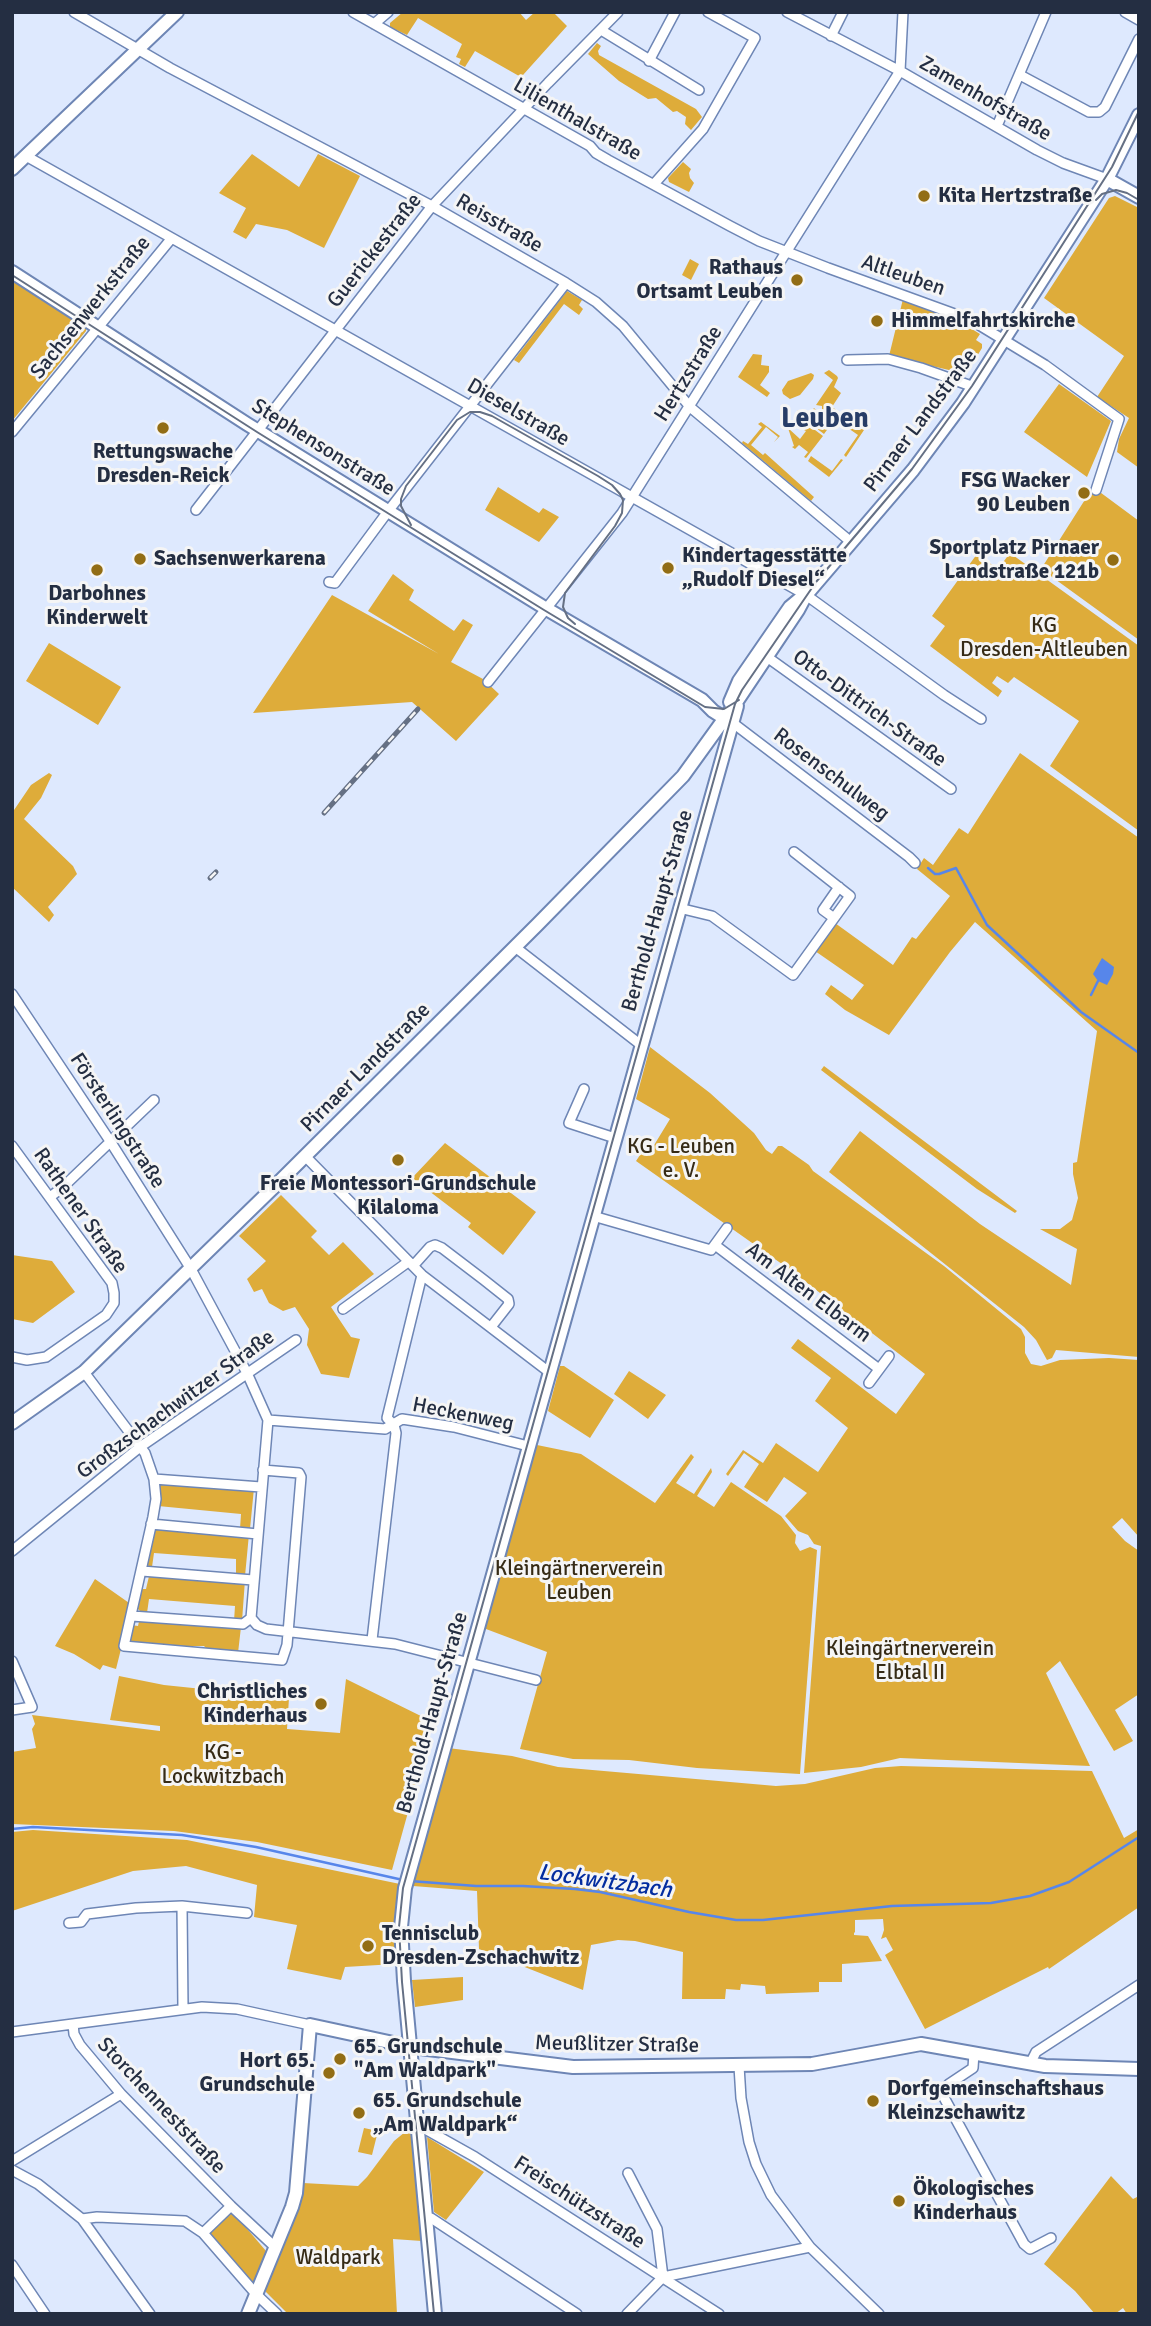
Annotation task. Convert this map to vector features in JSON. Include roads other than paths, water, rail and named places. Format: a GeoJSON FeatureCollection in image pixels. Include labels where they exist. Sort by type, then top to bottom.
{"type":"FeatureCollection","features":[{"type":"Feature","properties":{"kind":"street","name":"Reisstraße"},"geometry":{"type":"LineString","coordinates":[[74,12],[137,50],[432,206],[566,283],[605,309],[623,326],[690,407],[851,542]]}},
{"type":"Feature","properties":{"kind":"street"},"geometry":{"type":"LineString","coordinates":[[12,169],[177,12]]}},
{"type":"Feature","properties":{"kind":"street","name":"Lilienthalstraße"},"geometry":{"type":"LineString","coordinates":[[353,12],[590,146],[596,153],[739,230],[786,251]]}},
{"type":"Feature","properties":{"kind":"street"},"geometry":{"type":"LineString","coordinates":[[374,24],[388,12]]}},
{"type":"Feature","properties":{"kind":"street","name":"Guerickestraße"},"geometry":{"type":"LineString","coordinates":[[196,510],[432,206],[618,12]]}},
{"type":"Feature","properties":{"kind":"street"},"geometry":{"type":"LineString","coordinates":[[649,61],[675,12]]}},
{"type":"Feature","properties":{"kind":"street"},"geometry":{"type":"LineString","coordinates":[[654,184],[703,129],[755,38],[708,12]]}},
{"type":"Feature","properties":{"kind":"street"},"geometry":{"type":"LineString","coordinates":[[787,12],[803,16],[831,36],[900,71]]}},
{"type":"Feature","properties":{"kind":"street"},"geometry":{"type":"LineString","coordinates":[[831,36],[843,12]]}},
{"type":"Feature","properties":{"kind":"street","name":"Zamenhofstraße"},"geometry":{"type":"LineString","coordinates":[[903,12],[900,71],[1063,163],[1107,178]]}},
{"type":"Feature","properties":{"kind":"street"},"geometry":{"type":"LineString","coordinates":[[1125,12],[1139,20]]}},
{"type":"Feature","properties":{"kind":"street"},"geometry":{"type":"LineString","coordinates":[[996,126],[1020,75],[1043,13]]}},
{"type":"Feature","properties":{"kind":"street"},"geometry":{"type":"LineString","coordinates":[[601,30],[699,90]]}},
{"type":"Feature","properties":{"kind":"street"},"geometry":{"type":"LineString","coordinates":[[1020,75],[1089,112],[1099,113],[1105,107],[1139,39]]}},
{"type":"Feature","properties":{"kind":"street","name":"Hertzstraße"},"geometry":{"type":"LineString","coordinates":[[488,682],[618,519],[900,71]]}},
{"type":"Feature","properties":{"kind":"street","name":"Pirnaer Landstraße"},"geometry":{"type":"LineString","coordinates":[[740,696],[806,595],[913,470],[974,387],[1107,178],[1139,115]]}},
{"type":"Feature","properties":{"kind":"street","name":"Dieselstraße"},"geometry":{"type":"LineString","coordinates":[[26,156],[806,595],[981,719]]}},
{"type":"Feature","properties":{"kind":"street"},"geometry":{"type":"LineString","coordinates":[[1107,178],[1139,197]]}},
{"type":"Feature","properties":{"kind":"street","name":"Sachsenwerkstraße"},"geometry":{"type":"LineString","coordinates":[[12,432],[171,239]]}},
{"type":"Feature","properties":{"kind":"street","name":"Altleuben"},"geometry":{"type":"LineString","coordinates":[[786,251],[971,320],[1056,372],[1119,419],[1096,490]]}},
{"type":"Feature","properties":{"kind":"street","name":"Stephensonstraße"},"geometry":{"type":"LineString","coordinates":[[12,272],[258,430],[617,652],[648,667],[702,700],[728,720]]}},
{"type":"Feature","properties":{"kind":"street"},"geometry":{"type":"LineString","coordinates":[[329,582],[335,583],[566,283]]}},
{"type":"Feature","properties":{"kind":"street"},"geometry":{"type":"LineString","coordinates":[[847,360],[888,359],[974,387]]}},
{"type":"Feature","properties":{"kind":"street","name":"Pirnaer Landstraße"},"geometry":{"type":"LineString","coordinates":[[12,1423],[84,1372],[306,1156],[664,797],[728,720],[739,681],[790,607],[806,595]]}},
{"type":"Feature","properties":{"kind":"street","name":"Otto-Dittrich-Straße"},"geometry":{"type":"LineString","coordinates":[[767,657],[951,789]]}},
{"type":"Feature","properties":{"kind":"street","name":"Berthold-Haupt-Straße"},"geometry":{"type":"LineString","coordinates":[[435,2314],[401,1944],[405,1888],[679,908],[728,720],[740,696]]}},
{"type":"Feature","properties":{"kind":"street","name":"Rosenschulweg"},"geometry":{"type":"LineString","coordinates":[[728,720],[915,863]]}},
{"type":"Feature","properties":{"kind":"street"},"geometry":{"type":"LineString","coordinates":[[679,908],[712,916],[793,975],[850,897],[794,852]]}},
{"type":"Feature","properties":{"kind":"street"},"geometry":{"type":"LineString","coordinates":[[834,918],[823,910],[839,887]]}},
{"type":"Feature","properties":{"kind":"street"},"geometry":{"type":"LineString","coordinates":[[515,947],[641,1045]]}},
{"type":"Feature","properties":{"kind":"street","name":"Försterlingstraße"},"geometry":{"type":"LineString","coordinates":[[12,994],[191,1269],[247,1373],[268,1420]]}},
{"type":"Feature","properties":{"kind":"street"},"geometry":{"type":"LineString","coordinates":[[584,1089],[569,1124],[615,1138]]}},
{"type":"Feature","properties":{"kind":"street"},"geometry":{"type":"LineString","coordinates":[[50,1197],[154,1100]]}},
{"type":"Feature","properties":{"kind":"street","name":"Rathener Straße"},"geometry":{"type":"LineString","coordinates":[[12,1146],[112,1283],[114,1303],[106,1315],[46,1357],[27,1360],[12,1357]]}},
{"type":"Feature","properties":{"kind":"street"},"geometry":{"type":"LineString","coordinates":[[306,1156],[422,1275],[549,1371]]}},
{"type":"Feature","properties":{"kind":"street","name":"Am Alten Elbarm"},"geometry":{"type":"LineString","coordinates":[[593,1216],[711,1250],[727,1228]]}},
{"type":"Feature","properties":{"kind":"street"},"geometry":{"type":"LineString","coordinates":[[343,1309],[435,1245],[508,1299],[509,1304],[491,1327]]}},
{"type":"Feature","properties":{"kind":"street","name":"Am Alten Elbarm"},"geometry":{"type":"LineString","coordinates":[[715,1245],[879,1369]]}},
{"type":"Feature","properties":{"kind":"street"},"geometry":{"type":"LineString","coordinates":[[372,1640],[396,1433],[394,1425],[387,1418],[388,1406],[422,1275]]}},
{"type":"Feature","properties":{"kind":"street","name":"Großzschachwitzer Straße"},"geometry":{"type":"LineString","coordinates":[[12,1551],[140,1447],[296,1340]]}},
{"type":"Feature","properties":{"kind":"street","name":"Am Alten Elbarm"},"geometry":{"type":"LineString","coordinates":[[869,1383],[889,1356]]}},
{"type":"Feature","properties":{"kind":"street"},"geometry":{"type":"LineString","coordinates":[[84,1372],[145,1453],[154,1479],[156,1499],[124,1646],[282,1660],[287,1646],[302,1477],[299,1473],[263,1470]]}},
{"type":"Feature","properties":{"kind":"street","name":"Heckenweg"},"geometry":{"type":"LineString","coordinates":[[268,1420],[385,1429],[401,1419],[454,1427],[528,1446]]}},
{"type":"Feature","properties":{"kind":"street"},"geometry":{"type":"LineString","coordinates":[[268,1420],[253,1580],[251,1618],[257,1625],[288,1632],[372,1640],[536,1680]]}},
{"type":"Feature","properties":{"kind":"street"},"geometry":{"type":"LineString","coordinates":[[154,1479],[261,1487]]}},
{"type":"Feature","properties":{"kind":"street"},"geometry":{"type":"LineString","coordinates":[[151,1524],[258,1534]]}},
{"type":"Feature","properties":{"kind":"street"},"geometry":{"type":"LineString","coordinates":[[142,1570],[253,1580]]}},
{"type":"Feature","properties":{"kind":"street"},"geometry":{"type":"LineString","coordinates":[[132,1616],[234,1624],[243,1624],[251,1618]]}},
{"type":"Feature","properties":{"kind":"street"},"geometry":{"type":"LineString","coordinates":[[12,1661],[32,1707],[12,1710]]}},
{"type":"Feature","properties":{"kind":"street"},"geometry":{"type":"LineString","coordinates":[[69,1923],[81,1922],[87,1914],[182,1906],[247,1913]]}},
{"type":"Feature","properties":{"kind":"street"},"geometry":{"type":"LineString","coordinates":[[182,1906],[183,2009]]}},
{"type":"Feature","properties":{"kind":"street"},"geometry":{"type":"LineString","coordinates":[[1030,2064],[1036,2052],[1139,1985]]}},
{"type":"Feature","properties":{"kind":"street","name":"Meußlitzer Straße"},"geometry":{"type":"LineString","coordinates":[[12,2032],[202,2007],[237,2009],[410,2047],[554,2066],[812,2064],[911,2044],[933,2045],[1045,2066],[1139,2069]]}},
{"type":"Feature","properties":{"kind":"street","name":"Storchenneststraße"},"geometry":{"type":"LineString","coordinates":[[73,2024],[74,2034],[80,2045],[121,2094],[275,2247]]}},
{"type":"Feature","properties":{"kind":"street"},"geometry":{"type":"LineString","coordinates":[[248,2314],[296,2193],[310,2025]]}},
{"type":"Feature","properties":{"kind":"street"},"geometry":{"type":"LineString","coordinates":[[974,2053],[973,2068],[942,2092],[1024,2245],[1030,2249],[1051,2238]]}},
{"type":"Feature","properties":{"kind":"street"},"geometry":{"type":"LineString","coordinates":[[739,2066],[745,2123],[756,2164],[771,2195],[810,2246],[879,2314]]}},
{"type":"Feature","properties":{"kind":"street"},"geometry":{"type":"LineString","coordinates":[[12,2161],[121,2094]]}},
{"type":"Feature","properties":{"kind":"street","name":"Freischützstraße"},"geometry":{"type":"LineString","coordinates":[[418,2125],[475,2157],[719,2314]]}},
{"type":"Feature","properties":{"kind":"street"},"geometry":{"type":"LineString","coordinates":[[12,2170],[38,2184],[82,2219],[150,2314]]}},
{"type":"Feature","properties":{"kind":"street"},"geometry":{"type":"LineString","coordinates":[[628,2173],[657,2229],[663,2277]]}},
{"type":"Feature","properties":{"kind":"street"},"geometry":{"type":"LineString","coordinates":[[203,2233],[232,2206]]}},
{"type":"Feature","properties":{"kind":"street"},"geometry":{"type":"LineString","coordinates":[[82,2219],[97,2217],[186,2221],[203,2233],[277,2314]]}},
{"type":"Feature","properties":{"kind":"street"},"geometry":{"type":"LineString","coordinates":[[426,2218],[431,2218],[577,2314]]}},
{"type":"Feature","properties":{"kind":"street"},"geometry":{"type":"LineString","coordinates":[[627,2314],[663,2277],[810,2246]]}},
{"type":"Feature","properties":{"kind":"street"},"geometry":{"type":"LineString","coordinates":[[12,2265],[46,2314]]}},
{"type":"Feature","properties":{"kind":"water"},"geometry":{"type":"Polygon","coordinates":[[[1102,958],[1114,967],[1107,985],[1098,981],[1093,974],[1102,958]]]}},
{"type":"Feature","properties":{"kind":"waterway"},"geometry":{"type":"LineString","coordinates":[[928,868],[935,874],[956,868],[987,925],[1081,1012],[1139,1053]]}},
{"type":"Feature","properties":{"kind":"waterway"},"geometry":{"type":"LineString","coordinates":[[1091,995],[1098,981]]}},
{"type":"Feature","properties":{"kind":"waterway","name":"Lockwitzbach"},"geometry":{"type":"LineString","coordinates":[[12,1829],[33,1827],[182,1835],[256,1847],[403,1880]]}},
{"type":"Feature","properties":{"kind":"waterway","name":"Lockwitzbach"},"geometry":{"type":"LineString","coordinates":[[410,1881],[575,1889],[736,1920],[763,1920],[892,1906],[991,1903],[1030,1896],[1069,1882],[1139,1837]]}},
{"type":"Feature","properties":{"kind":"tram line"},"geometry":{"type":"LineString","coordinates":[[434,2314],[402,1982],[399,1927],[403,1888],[735,704],[816,582],[912,469],[972,386],[1112,167],[1139,111]]}},
{"type":"Feature","properties":{"kind":"tram line"},"geometry":{"type":"LineString","coordinates":[[1096,200],[1102,194],[1116,190],[1139,200]]}},
{"type":"Feature","properties":{"kind":"tram line"},"geometry":{"type":"LineString","coordinates":[[12,275],[257,432],[705,707],[724,709],[739,700]]}},
{"type":"Feature","properties":{"kind":"tram line"},"geometry":{"type":"LineString","coordinates":[[411,525],[401,506],[406,486],[457,420],[470,412],[492,416],[598,476],[620,494],[623,500],[622,513],[565,593],[563,607],[568,618],[575,624]]}},
{"type":"Feature","properties":{"kind":"railway"},"geometry":{"type":"LineString","coordinates":[[324,813],[418,709]]}},
{"type":"Feature","properties":{"kind":"railway"},"geometry":{"type":"LineString","coordinates":[[210,878],[216,872]]}},
{"type":"Feature","properties":{"kind":"place","name":"Kita Hertzstraße"},"geometry":{"type":"Point","coordinates":[924,196]}},
{"type":"Feature","properties":{"kind":"place","name":"Rathaus Ortsamt Leuben"},"geometry":{"type":"Point","coordinates":[797,280]}},
{"type":"Feature","properties":{"kind":"place","name":"Himmelfahrtskirche"},"geometry":{"type":"Point","coordinates":[877,321]}},
{"type":"Feature","properties":{"kind":"place","name":"Rettungswache Dresden-Reick"},"geometry":{"type":"Point","coordinates":[163,428]}},
{"type":"Feature","properties":{"kind":"place","name":"FSG Wacker 90 Leuben"},"geometry":{"type":"Point","coordinates":[1084,493]}},
{"type":"Feature","properties":{"kind":"place","name":"Sachsenwerkarena"},"geometry":{"type":"Point","coordinates":[140,559]}},
{"type":"Feature","properties":{"kind":"place","name":"Sportplatz Pirnaer Landstraße 121b"},"geometry":{"type":"Point","coordinates":[1113,560]}},
{"type":"Feature","properties":{"kind":"place","name":"Kindertagesstätte „Rudolf Diesel“"},"geometry":{"type":"Point","coordinates":[668,568]}},
{"type":"Feature","properties":{"kind":"place","name":"Darbohnes Kinderwelt"},"geometry":{"type":"Point","coordinates":[97,570]}},
{"type":"Feature","properties":{"kind":"place","name":"Freie Montessori-Grundschule Kilaloma"},"geometry":{"type":"Point","coordinates":[398,1160]}},
{"type":"Feature","properties":{"kind":"place","name":"Christliches Kinderhaus"},"geometry":{"type":"Point","coordinates":[321,1704]}},
{"type":"Feature","properties":{"kind":"place","name":"Tennisclub Dresden-Zschachwitz"},"geometry":{"type":"Point","coordinates":[368,1946]}},
{"type":"Feature","properties":{"kind":"place","name":"65. Grundschule \"Am Waldpark\""},"geometry":{"type":"Point","coordinates":[340,2059]}},
{"type":"Feature","properties":{"kind":"place","name":"Hort 65. Grundschule"},"geometry":{"type":"Point","coordinates":[329,2073]}},
{"type":"Feature","properties":{"kind":"place","name":"Dorfgemeinschaftshaus Kleinzschawitz"},"geometry":{"type":"Point","coordinates":[873,2101]}},
{"type":"Feature","properties":{"kind":"place","name":"65. Grundschule „Am Waldpark“"},"geometry":{"type":"Point","coordinates":[359,2113]}},
{"type":"Feature","properties":{"kind":"place","name":"Ökologisches Kinderhaus"},"geometry":{"type":"Point","coordinates":[899,2201]}},
{"type":"Feature","properties":{"kind":"district","name":"Leuben"},"geometry":{"type":"Point","coordinates":[825,420]}},
{"type":"Feature","properties":{"kind":"park label","name":"KG Dresden-Altleuben"},"geometry":{"type":"Point","coordinates":[1044,638]}},
{"type":"Feature","properties":{"kind":"park label","name":"KG - Leuben e. V."},"geometry":{"type":"Point","coordinates":[681,1159]}},
{"type":"Feature","properties":{"kind":"park label","name":"Kleingärtnerverein Leuben"},"geometry":{"type":"Point","coordinates":[579,1581]}},
{"type":"Feature","properties":{"kind":"park label","name":"Kleingärtnerverein Elbtal II"},"geometry":{"type":"Point","coordinates":[910,1661]}},
{"type":"Feature","properties":{"kind":"park label","name":"KG - Lockwitzbach"},"geometry":{"type":"Point","coordinates":[223,1765]}},
{"type":"Feature","properties":{"kind":"park label","name":"Waldpark"},"geometry":{"type":"Point","coordinates":[338,2258]}}]}
